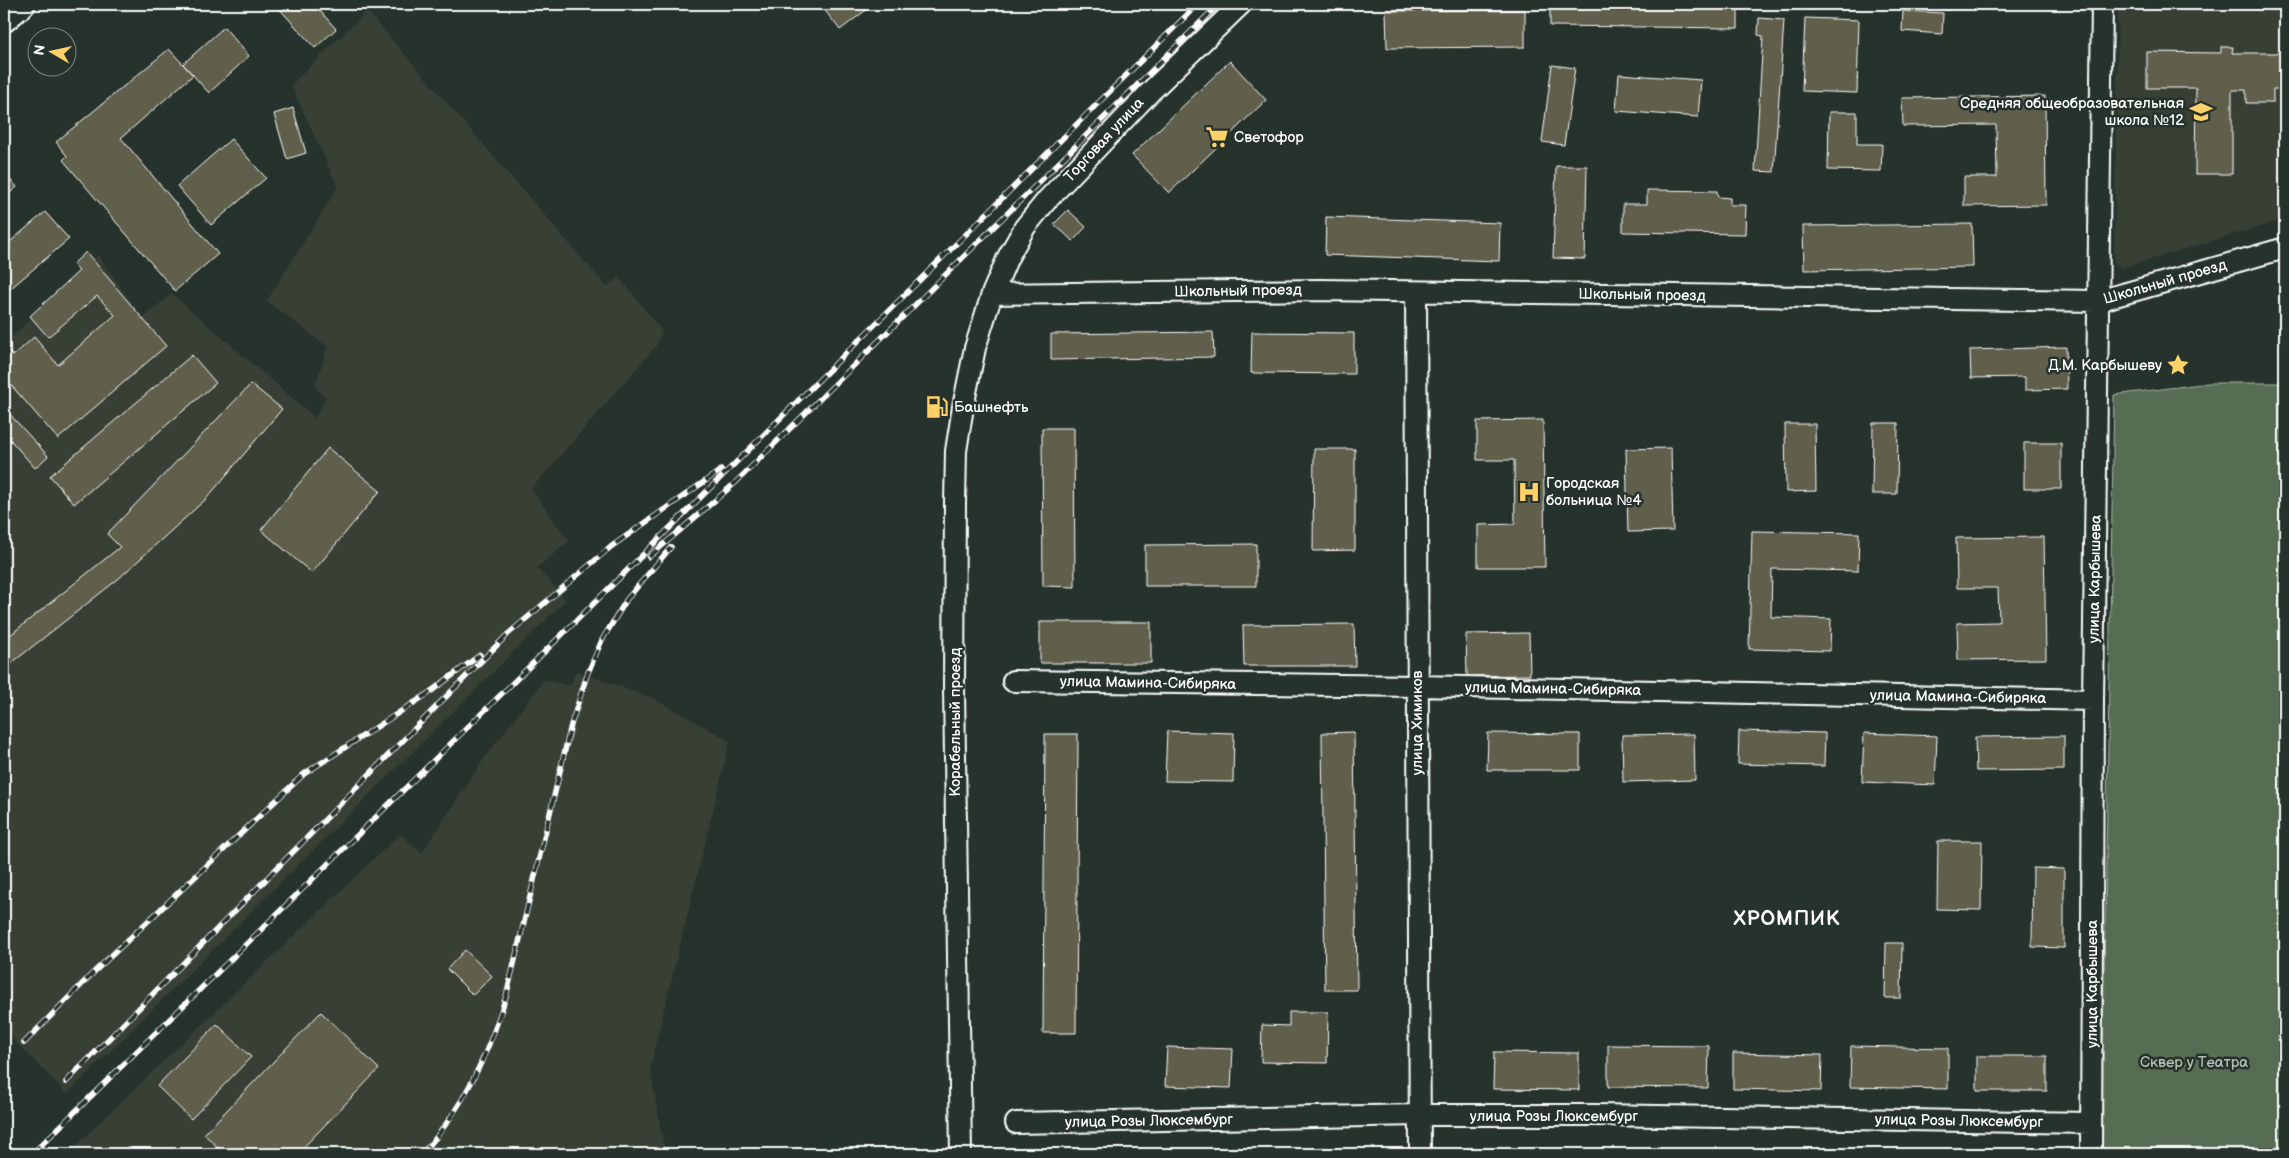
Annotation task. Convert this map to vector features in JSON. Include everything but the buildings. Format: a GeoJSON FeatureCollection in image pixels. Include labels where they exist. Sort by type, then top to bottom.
{"type":"FeatureCollection","features":[{"type":"Feature","properties":{"kind":"main road"},"geometry":{"type":"LineString","coordinates":[[4,19],[22,4]]}},
{"type":"Feature","properties":{"kind":"street","name":"Торговая улица"},"geometry":{"type":"LineString","coordinates":[[992,294],[1008,257],[1025,227],[1047,200],[1151,91],[1241,4]]}},
{"type":"Feature","properties":{"kind":"street","name":"улица Карбышева"},"geometry":{"type":"LineString","coordinates":[[2091,1154],[2093,700],[2102,4]]}},
{"type":"Feature","properties":{"kind":"street","name":"Школьный проезд"},"geometry":{"type":"LineString","coordinates":[[992,294],[1320,290],[2098,301],[2285,248]]}},
{"type":"Feature","properties":{"kind":"street","name":"улица Химиков"},"geometry":{"type":"LineString","coordinates":[[1416,292],[1420,1154]]}},
{"type":"Feature","properties":{"kind":"street","name":"Корабельный проезд"},"geometry":{"type":"LineString","coordinates":[[961,1154],[954,689],[956,452],[973,357],[992,294]]}},
{"type":"Feature","properties":{"kind":"street","name":"улица Мамина-Сибиряка"},"geometry":{"type":"LineString","coordinates":[[1013,681],[1417,686],[2093,700]]}},
{"type":"Feature","properties":{"kind":"street","name":"улица Розы Люксембург"},"geometry":{"type":"LineString","coordinates":[[1016,1123],[1420,1115],[1594,1115],[2091,1123]]}},
{"type":"Feature","properties":{"kind":"shaded area","name":"Средняя общеобразовательная школа №12"},"geometry":{"type":"Polygon","coordinates":[[[2118,4],[2285,4],[2285,219],[2122,268],[2114,263],[2118,4]]]}},
{"type":"Feature","properties":{"kind":"shaded area"},"geometry":{"type":"Polygon","coordinates":[[[367,11],[607,287],[619,277],[662,331],[656,346],[531,489],[569,541],[537,568],[566,600],[67,1094],[4,1030],[4,344],[98,255],[142,318],[172,294],[315,418],[326,398],[315,386],[328,347],[267,301],[338,187],[291,85],[367,11]]]}},
{"type":"Feature","properties":{"kind":"shaded area"},"geometry":{"type":"Polygon","coordinates":[[[576,671],[654,699],[730,741],[650,1067],[665,1154],[67,1154],[400,834],[422,853],[486,756],[544,680],[570,686],[576,671]]]}},
{"type":"Feature","properties":{"kind":"green space","name":"Сквер у Театра"},"geometry":{"type":"Polygon","coordinates":[[[2208,383],[2285,383],[2285,1154],[2101,1154],[2114,395],[2208,383]]]}},
{"type":"Feature","properties":{"kind":"railway"},"geometry":{"type":"LineString","coordinates":[[32,1154],[579,618],[1198,4]]}},
{"type":"Feature","properties":{"kind":"railway"},"geometry":{"type":"LineString","coordinates":[[649,557],[734,484],[1219,4]]}},
{"type":"Feature","properties":{"kind":"railway"},"geometry":{"type":"LineString","coordinates":[[66,1082],[508,634],[612,546],[721,470]]}},
{"type":"Feature","properties":{"kind":"railway"},"geometry":{"type":"LineString","coordinates":[[422,1154],[463,1098],[483,1058],[500,1015],[507,993],[571,725],[587,675],[602,640],[627,599],[671,547]]}},
{"type":"Feature","properties":{"kind":"railway"},"geometry":{"type":"LineString","coordinates":[[24,1043],[94,972],[304,774],[426,695],[480,655]]}},
{"type":"Feature","properties":{"kind":"place","name":"Средняя общеобразовательная школа №12"},"geometry":{"type":"Point","coordinates":[2201,112]}},
{"type":"Feature","properties":{"kind":"place","name":"Светофор"},"geometry":{"type":"Point","coordinates":[1217,137]}},
{"type":"Feature","properties":{"kind":"place","name":"Д.М. Карбышеву"},"geometry":{"type":"Point","coordinates":[2178,365]}},
{"type":"Feature","properties":{"kind":"place","name":"Башнефть"},"geometry":{"type":"Point","coordinates":[937,407]}},
{"type":"Feature","properties":{"kind":"place","name":"Городская больница №4"},"geometry":{"type":"Point","coordinates":[1529,492]}},
{"type":"Feature","properties":{"kind":"district","name":"ХРОМПИК"},"geometry":{"type":"Point","coordinates":[1787,919]}}]}
